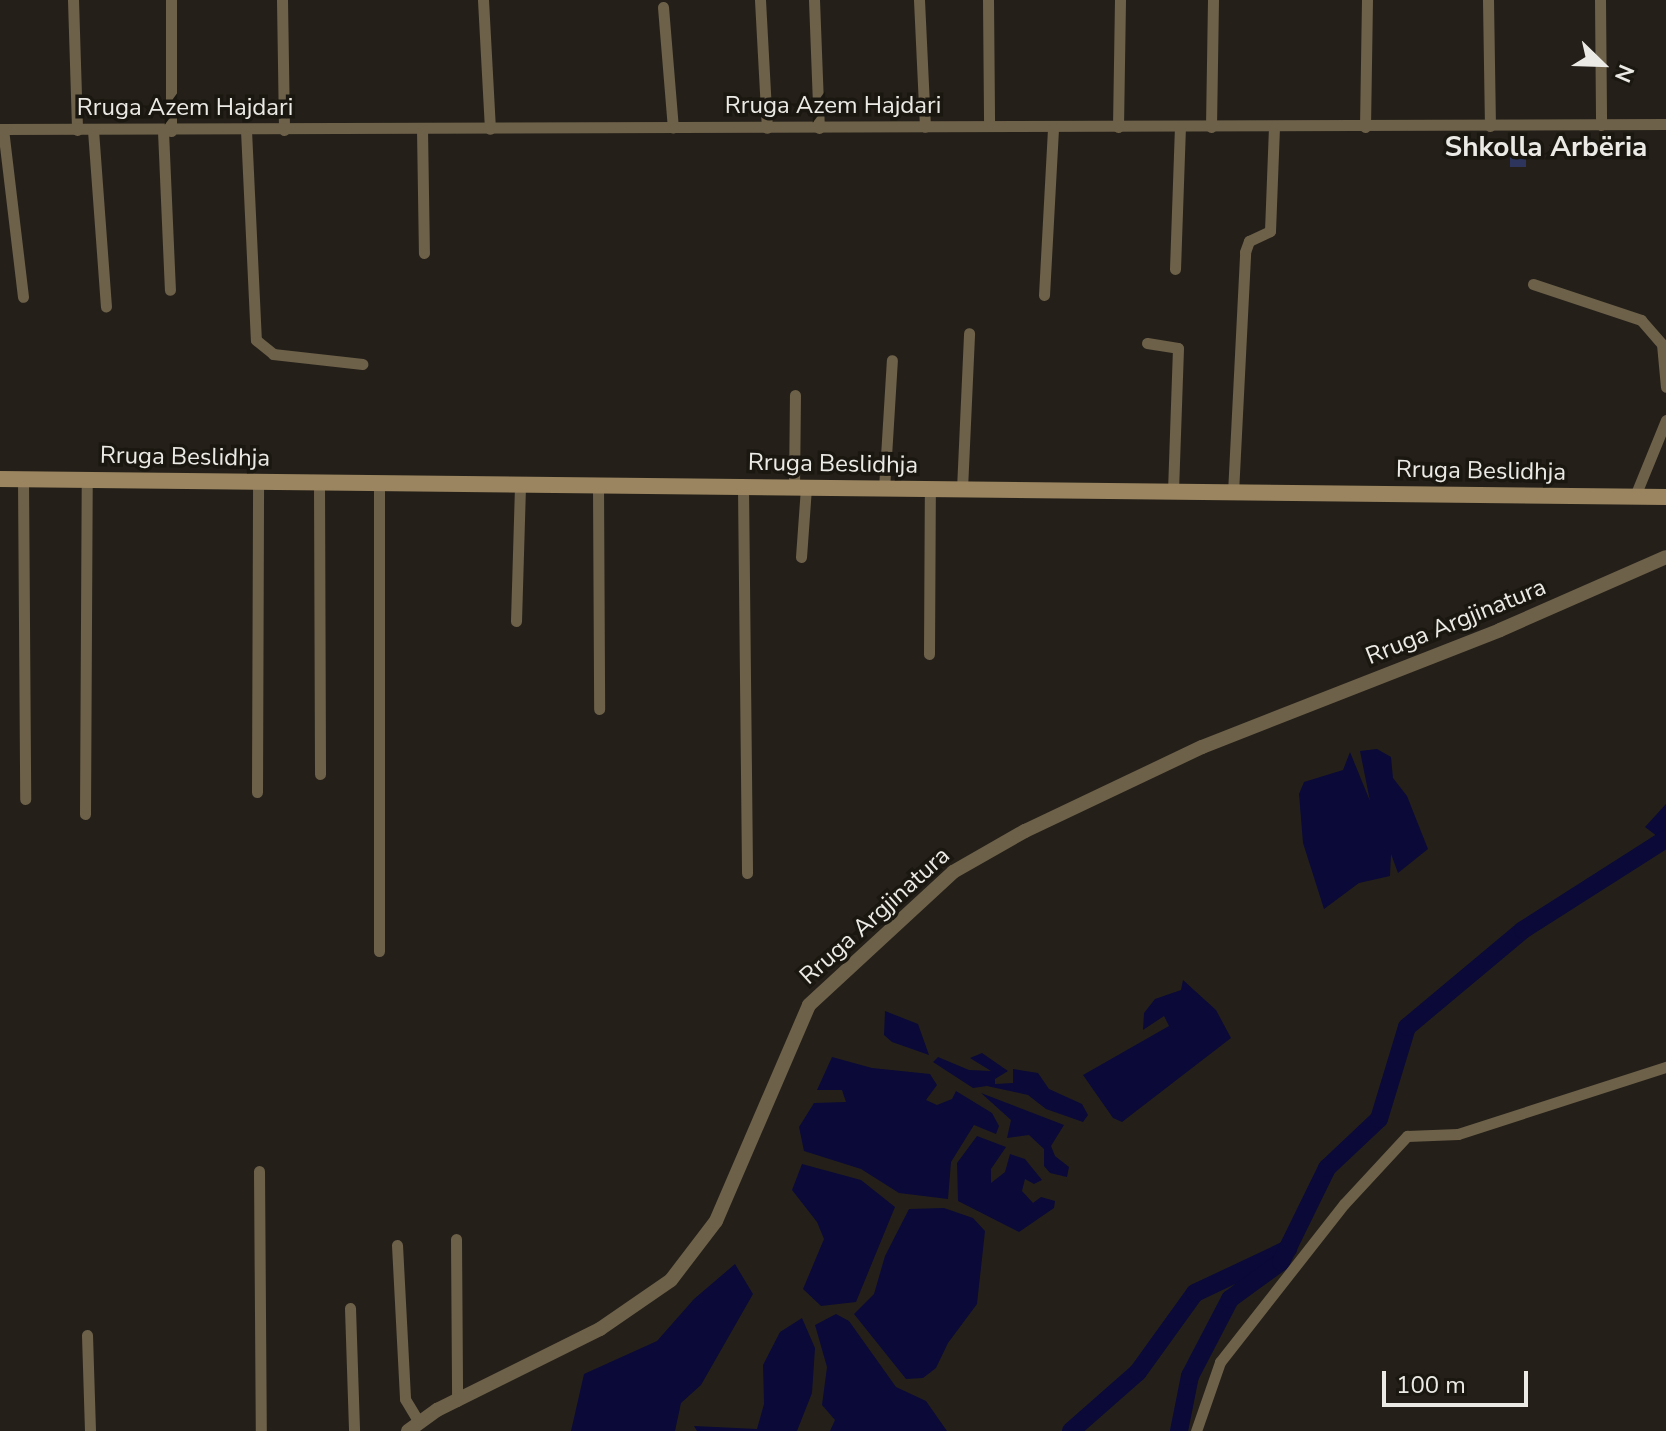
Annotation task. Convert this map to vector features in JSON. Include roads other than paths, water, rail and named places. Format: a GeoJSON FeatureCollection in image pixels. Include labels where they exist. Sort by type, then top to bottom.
{"type":"FeatureCollection","features":[{"type":"Feature","properties":{"kind":"main road","name":"Rruga Beslidhja"},"geometry":{"type":"LineString","coordinates":[[0,479],[1666,497]]}},
{"type":"Feature","properties":{"kind":"street"},"geometry":{"type":"LineString","coordinates":[[73,0],[77,130]]}},
{"type":"Feature","properties":{"kind":"street"},"geometry":{"type":"LineString","coordinates":[[170,290],[167,131],[171,0]]}},
{"type":"Feature","properties":{"kind":"street"},"geometry":{"type":"LineString","coordinates":[[282,0],[284,130]]}},
{"type":"Feature","properties":{"kind":"street"},"geometry":{"type":"LineString","coordinates":[[483,0],[490,129]]}},
{"type":"Feature","properties":{"kind":"street"},"geometry":{"type":"LineString","coordinates":[[760,0],[767,128]]}},
{"type":"Feature","properties":{"kind":"street"},"geometry":{"type":"LineString","coordinates":[[814,0],[819,128]]}},
{"type":"Feature","properties":{"kind":"street"},"geometry":{"type":"LineString","coordinates":[[919,0],[925,127]]}},
{"type":"Feature","properties":{"kind":"street"},"geometry":{"type":"LineString","coordinates":[[988,0],[989,126]]}},
{"type":"Feature","properties":{"kind":"street"},"geometry":{"type":"LineString","coordinates":[[1118,127],[1120,0]]}},
{"type":"Feature","properties":{"kind":"street"},"geometry":{"type":"LineString","coordinates":[[1211,127],[1213,0]]}},
{"type":"Feature","properties":{"kind":"street"},"geometry":{"type":"LineString","coordinates":[[1365,127],[1367,0]]}},
{"type":"Feature","properties":{"kind":"street"},"geometry":{"type":"LineString","coordinates":[[1488,0],[1490,126]]}},
{"type":"Feature","properties":{"kind":"street"},"geometry":{"type":"LineString","coordinates":[[1600,0],[1601,125]]}},
{"type":"Feature","properties":{"kind":"street"},"geometry":{"type":"LineString","coordinates":[[663,7],[673,128]]}},
{"type":"Feature","properties":{"kind":"street","name":"Rruga Azem Hajdari"},"geometry":{"type":"LineString","coordinates":[[1,129],[167,131],[1666,124]]}},
{"type":"Feature","properties":{"kind":"street"},"geometry":{"type":"LineString","coordinates":[[1044,295],[1053,127]]}},
{"type":"Feature","properties":{"kind":"street"},"geometry":{"type":"LineString","coordinates":[[1175,269],[1180,127]]}},
{"type":"Feature","properties":{"kind":"street"},"geometry":{"type":"LineString","coordinates":[[1233,493],[1245,252],[1249,241],[1267,235],[1271,226],[1274,127]]}},
{"type":"Feature","properties":{"kind":"street"},"geometry":{"type":"LineString","coordinates":[[1,129],[23,297]]}},
{"type":"Feature","properties":{"kind":"street"},"geometry":{"type":"LineString","coordinates":[[422,129],[424,253]]}},
{"type":"Feature","properties":{"kind":"street"},"geometry":{"type":"LineString","coordinates":[[93,130],[106,307]]}},
{"type":"Feature","properties":{"kind":"street"},"geometry":{"type":"LineString","coordinates":[[246,130],[256,340],[273,354],[362,364]]}},
{"type":"Feature","properties":{"kind":"street"},"geometry":{"type":"LineString","coordinates":[[1533,284],[1641,320],[1662,344],[1666,387]]}},
{"type":"Feature","properties":{"kind":"street"},"geometry":{"type":"LineString","coordinates":[[962,489],[969,333]]}},
{"type":"Feature","properties":{"kind":"street"},"geometry":{"type":"LineString","coordinates":[[1147,343],[1178,348],[1173,491]]}},
{"type":"Feature","properties":{"kind":"street"},"geometry":{"type":"LineString","coordinates":[[884,489],[892,360]]}},
{"type":"Feature","properties":{"kind":"street"},"geometry":{"type":"LineString","coordinates":[[795,395],[801,557]]}},
{"type":"Feature","properties":{"kind":"street"},"geometry":{"type":"LineString","coordinates":[[1635,496],[1666,420]]}},
{"type":"Feature","properties":{"kind":"street"},"geometry":{"type":"LineString","coordinates":[[23,480],[25,799]]}},
{"type":"Feature","properties":{"kind":"street"},"geometry":{"type":"LineString","coordinates":[[85,814],[87,480]]}},
{"type":"Feature","properties":{"kind":"street"},"geometry":{"type":"LineString","coordinates":[[257,792],[258,482]]}},
{"type":"Feature","properties":{"kind":"street"},"geometry":{"type":"LineString","coordinates":[[319,483],[320,774]]}},
{"type":"Feature","properties":{"kind":"street"},"geometry":{"type":"LineString","coordinates":[[379,483],[379,951]]}},
{"type":"Feature","properties":{"kind":"street"},"geometry":{"type":"LineString","coordinates":[[516,621],[520,485]]}},
{"type":"Feature","properties":{"kind":"street"},"geometry":{"type":"LineString","coordinates":[[598,486],[599,709]]}},
{"type":"Feature","properties":{"kind":"street"},"geometry":{"type":"LineString","coordinates":[[743,487],[747,873]]}},
{"type":"Feature","properties":{"kind":"street"},"geometry":{"type":"LineString","coordinates":[[929,654],[930,489]]}},
{"type":"Feature","properties":{"kind":"street","name":"Rruga Argjinatura"},"geometry":{"type":"LineString","coordinates":[[413,1426],[642,1303],[693,1258],[716,1221],[809,1005],[953,872],[1025,831],[1202,747],[1500,630],[1666,557]]}},
{"type":"Feature","properties":{"kind":"street"},"geometry":{"type":"LineString","coordinates":[[1196,1431],[1220,1362],[1344,1204],[1407,1136],[1458,1134],[1666,1067]]}},
{"type":"Feature","properties":{"kind":"street"},"geometry":{"type":"LineString","coordinates":[[259,1171],[261,1431]]}},
{"type":"Feature","properties":{"kind":"street"},"geometry":{"type":"LineString","coordinates":[[456,1239],[457,1401]]}},
{"type":"Feature","properties":{"kind":"street"},"geometry":{"type":"LineString","coordinates":[[397,1245],[405,1399],[413,1426]]}},
{"type":"Feature","properties":{"kind":"street"},"geometry":{"type":"LineString","coordinates":[[350,1308],[354,1431]]}},
{"type":"Feature","properties":{"kind":"street"},"geometry":{"type":"LineString","coordinates":[[87,1335],[90,1431]]}},
{"type":"Feature","properties":{"kind":"waterway"},"geometry":{"type":"LineString","coordinates":[[1179,1431],[1190,1376],[1230,1299],[1281,1262],[1327,1168],[1379,1119],[1407,1027],[1523,930],[1666,839]]}},
{"type":"Feature","properties":{"kind":"waterway"},"geometry":{"type":"LineString","coordinates":[[1071,1431],[1138,1372],[1195,1293],[1288,1249]]}},
{"type":"Feature","properties":{"kind":"district","name":"Shkolla Arbëria"},"geometry":{"type":"Point","coordinates":[1546,147]}}]}
